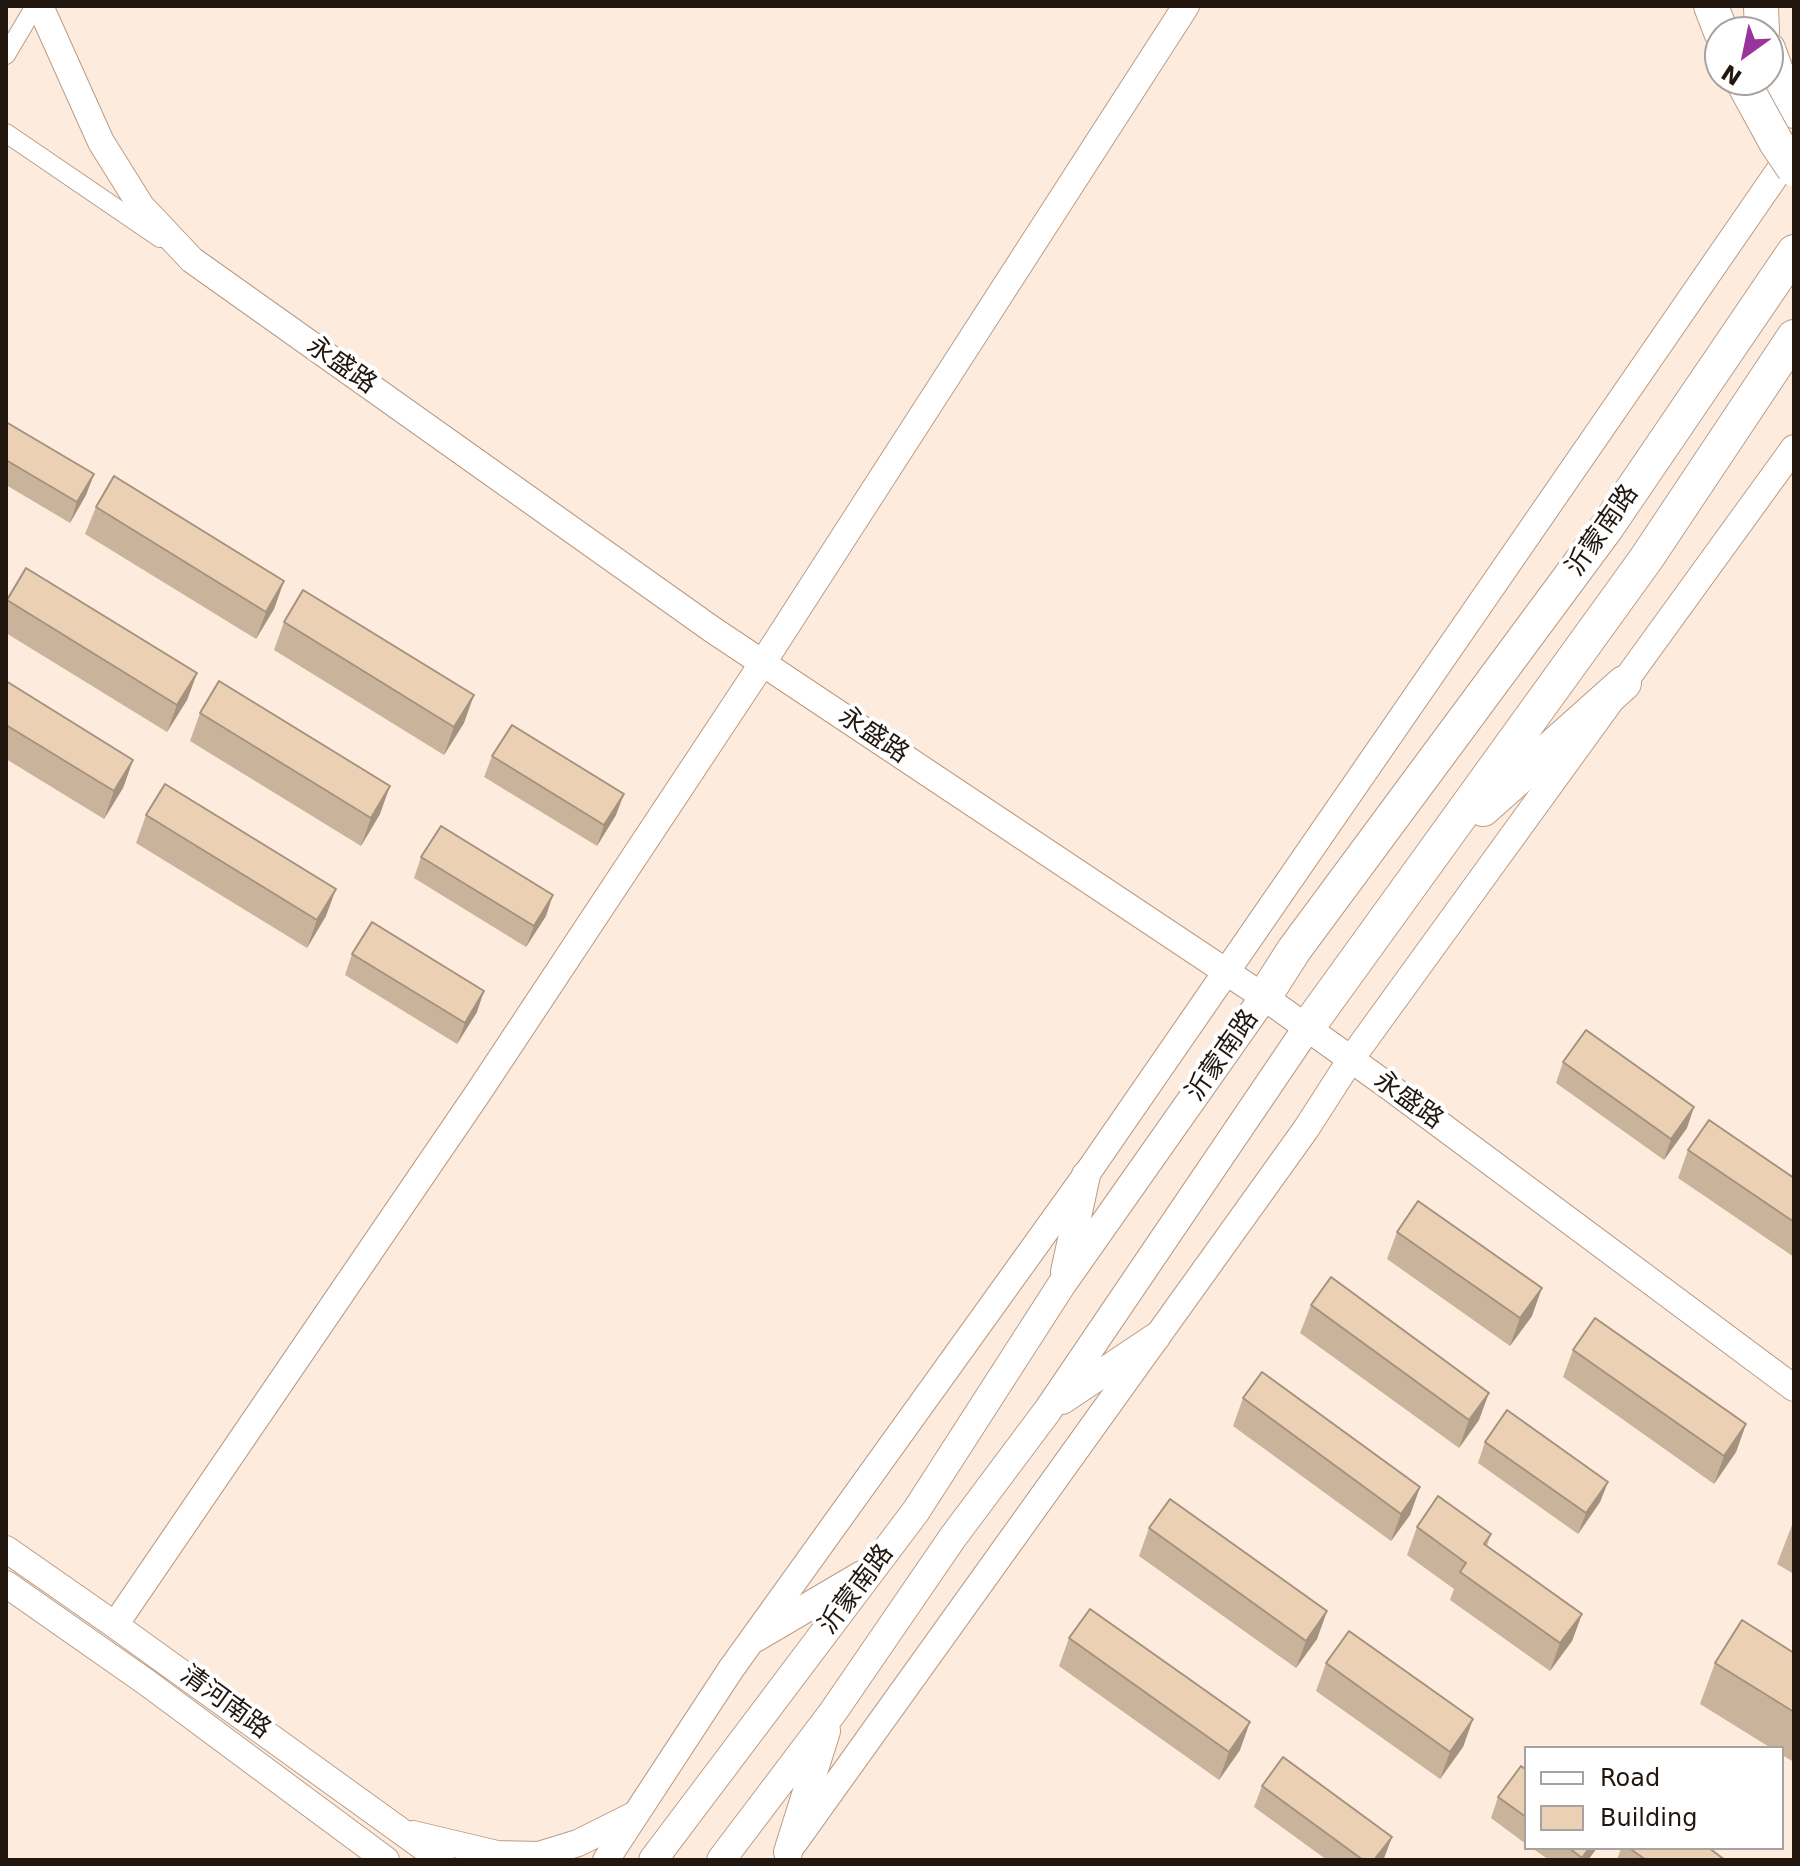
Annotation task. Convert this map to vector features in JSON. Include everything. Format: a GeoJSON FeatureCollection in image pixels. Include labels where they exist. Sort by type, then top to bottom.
{"type":"FeatureCollection","features":[{"type":"Feature","properties":{"kind":"highway"},"geometry":{"type":"LineString","coordinates":[[1784,93],[1794,111]]}},
{"type":"Feature","properties":{"kind":"highway"},"geometry":{"type":"LineString","coordinates":[[1751,96],[1794,169]]}},
{"type":"Feature","properties":{"kind":"highway","name":"沂蒙南路"},"geometry":{"type":"LineString","coordinates":[[1264,997],[1294,950],[1607,527],[1794,252]]}},
{"type":"Feature","properties":{"kind":"highway","name":"沂蒙南路"},"geometry":{"type":"LineString","coordinates":[[1307,1028],[1646,559],[1794,337]]}},
{"type":"Feature","properties":{"kind":"highway"},"geometry":{"type":"LineString","coordinates":[[1432,855],[1624,683]]}},
{"type":"Feature","properties":{"kind":"main road","name":"沂蒙南路"},"geometry":{"type":"LineString","coordinates":[[653,1860],[916,1511],[1062,1284],[1264,997]]}},
{"type":"Feature","properties":{"kind":"main road","name":"沂蒙南路"},"geometry":{"type":"LineString","coordinates":[[721,1860],[833,1712],[953,1537],[1048,1410],[1307,1028]]}},
{"type":"Feature","properties":{"kind":"main road"},"geometry":{"type":"LineString","coordinates":[[1062,1284],[1086,1175]]}},
{"type":"Feature","properties":{"kind":"main road"},"geometry":{"type":"LineString","coordinates":[[1048,1410],[1156,1337]]}},
{"type":"Feature","properties":{"kind":"main road"},"geometry":{"type":"LineString","coordinates":[[755,1638],[873,1568]]}},
{"type":"Feature","properties":{"kind":"main road"},"geometry":{"type":"LineString","coordinates":[[785,1856],[833,1712]]}},
{"type":"Feature","properties":{"kind":"street"},"geometry":{"type":"LineString","coordinates":[[6,55],[38,6]]}},
{"type":"Feature","properties":{"kind":"street","name":"永盛路"},"geometry":{"type":"LineString","coordinates":[[38,6],[101,142],[141,206],[192,260],[762,664],[1264,997],[1794,1388]]}},
{"type":"Feature","properties":{"kind":"street"},"geometry":{"type":"LineString","coordinates":[[115,1625],[472,1101],[762,664],[1186,6]]}},
{"type":"Feature","properties":{"kind":"street"},"geometry":{"type":"LineString","coordinates":[[6,133],[192,260]]}},
{"type":"Feature","properties":{"kind":"street"},"geometry":{"type":"LineString","coordinates":[[606,1860],[731,1669],[1086,1175],[1794,149]]}},
{"type":"Feature","properties":{"kind":"street"},"geometry":{"type":"LineString","coordinates":[[785,1856],[1306,1129],[1351,1059],[1794,448]]}},
{"type":"Feature","properties":{"kind":"street","name":"清河南路"},"geometry":{"type":"LineString","coordinates":[[6,1549],[441,1860]]}},
{"type":"Feature","properties":{"kind":"street","name":"清河南路"},"geometry":{"type":"LineString","coordinates":[[6,1584],[146,1682],[386,1860]]}},
{"type":"Feature","properties":{"kind":"street"},"geometry":{"type":"LineString","coordinates":[[401,1831],[497,1854],[539,1855],[578,1843],[638,1813]]}},
{"type":"Feature","properties":{"kind":"street"},"geometry":{"type":"LineString","coordinates":[[347,1831],[372,1860]]}},
{"type":"Feature","properties":{"kind":"building"},"geometry":{"type":"Polygon","coordinates":[[[6,422],[94,474],[77,502],[6,460],[6,422]]]}},
{"type":"Feature","properties":{"kind":"building"},"geometry":{"type":"Polygon","coordinates":[[[114,476],[284,581],[266,612],[96,507],[114,476]]]}},
{"type":"Feature","properties":{"kind":"building"},"geometry":{"type":"Polygon","coordinates":[[[26,568],[197,673],[177,705],[7,600],[26,568]]]}},
{"type":"Feature","properties":{"kind":"building"},"geometry":{"type":"Polygon","coordinates":[[[303,590],[474,695],[454,727],[284,622],[303,590]]]}},
{"type":"Feature","properties":{"kind":"building"},"geometry":{"type":"Polygon","coordinates":[[[6,681],[133,760],[114,791],[6,725],[6,681]]]}},
{"type":"Feature","properties":{"kind":"building"},"geometry":{"type":"Polygon","coordinates":[[[219,681],[390,786],[371,818],[200,713],[219,681]]]}},
{"type":"Feature","properties":{"kind":"building"},"geometry":{"type":"Polygon","coordinates":[[[512,725],[624,794],[604,825],[492,756],[512,725]]]}},
{"type":"Feature","properties":{"kind":"building"},"geometry":{"type":"Polygon","coordinates":[[[165,784],[336,889],[317,920],[146,815],[165,784]]]}},
{"type":"Feature","properties":{"kind":"building"},"geometry":{"type":"Polygon","coordinates":[[[441,826],[553,895],[534,926],[421,857],[441,826]]]}},
{"type":"Feature","properties":{"kind":"building"},"geometry":{"type":"Polygon","coordinates":[[[372,922],[484,991],[465,1023],[352,954],[372,922]]]}},
{"type":"Feature","properties":{"kind":"building"},"geometry":{"type":"Polygon","coordinates":[[[1586,1030],[1694,1107],[1671,1139],[1563,1062],[1586,1030]]]}},
{"type":"Feature","properties":{"kind":"building"},"geometry":{"type":"Polygon","coordinates":[[[1709,1120],[1794,1178],[1794,1222],[1688,1150],[1709,1120]]]}},
{"type":"Feature","properties":{"kind":"building"},"geometry":{"type":"Polygon","coordinates":[[[1418,1201],[1542,1288],[1520,1318],[1397,1232],[1418,1201]]]}},
{"type":"Feature","properties":{"kind":"building"},"geometry":{"type":"Polygon","coordinates":[[[1331,1277],[1489,1393],[1469,1420],[1311,1305],[1331,1277]]]}},
{"type":"Feature","properties":{"kind":"building"},"geometry":{"type":"Polygon","coordinates":[[[1595,1318],[1746,1424],[1724,1456],[1573,1350],[1595,1318]]]}},
{"type":"Feature","properties":{"kind":"building"},"geometry":{"type":"Polygon","coordinates":[[[1262,1372],[1420,1487],[1401,1514],[1243,1398],[1262,1372]]]}},
{"type":"Feature","properties":{"kind":"building"},"geometry":{"type":"Polygon","coordinates":[[[1507,1410],[1608,1482],[1586,1513],[1485,1442],[1507,1410]]]}},
{"type":"Feature","properties":{"kind":"building"},"geometry":{"type":"Polygon","coordinates":[[[1438,1496],[1491,1534],[1484,1544],[1582,1614],[1560,1643],[1460,1572],[1466,1563],[1417,1527],[1438,1496]]]}},
{"type":"Feature","properties":{"kind":"building"},"geometry":{"type":"Polygon","coordinates":[[[1170,1499],[1327,1611],[1306,1641],[1149,1528],[1170,1499]]]}},
{"type":"Feature","properties":{"kind":"building"},"geometry":{"type":"Polygon","coordinates":[[[1090,1609],[1250,1722],[1229,1752],[1069,1638],[1090,1609]]]}},
{"type":"Feature","properties":{"kind":"building"},"geometry":{"type":"Polygon","coordinates":[[[1742,1620],[1794,1653],[1794,1712],[1715,1663],[1742,1620]]]}},
{"type":"Feature","properties":{"kind":"building"},"geometry":{"type":"Polygon","coordinates":[[[1349,1631],[1473,1719],[1450,1752],[1326,1663],[1349,1631]]]}},
{"type":"Feature","properties":{"kind":"building"},"geometry":{"type":"Polygon","coordinates":[[[1283,1757],[1392,1837],[1374,1860],[1363,1860],[1262,1786],[1283,1757]]]}},
{"type":"Feature","properties":{"kind":"building"},"geometry":{"type":"Polygon","coordinates":[[[1521,1766],[1524,1768],[1524,1816],[1498,1797],[1521,1766]]]}},
{"type":"Feature","properties":{"kind":"building"},"geometry":{"type":"Polygon","coordinates":[[[1572,1850],[1588,1850],[1582,1858],[1572,1850]]]}},
{"type":"Feature","properties":{"kind":"building"},"geometry":{"type":"Polygon","coordinates":[[[1632,1850],[1712,1850],[1725,1860],[1646,1860],[1632,1850]]]}}]}
